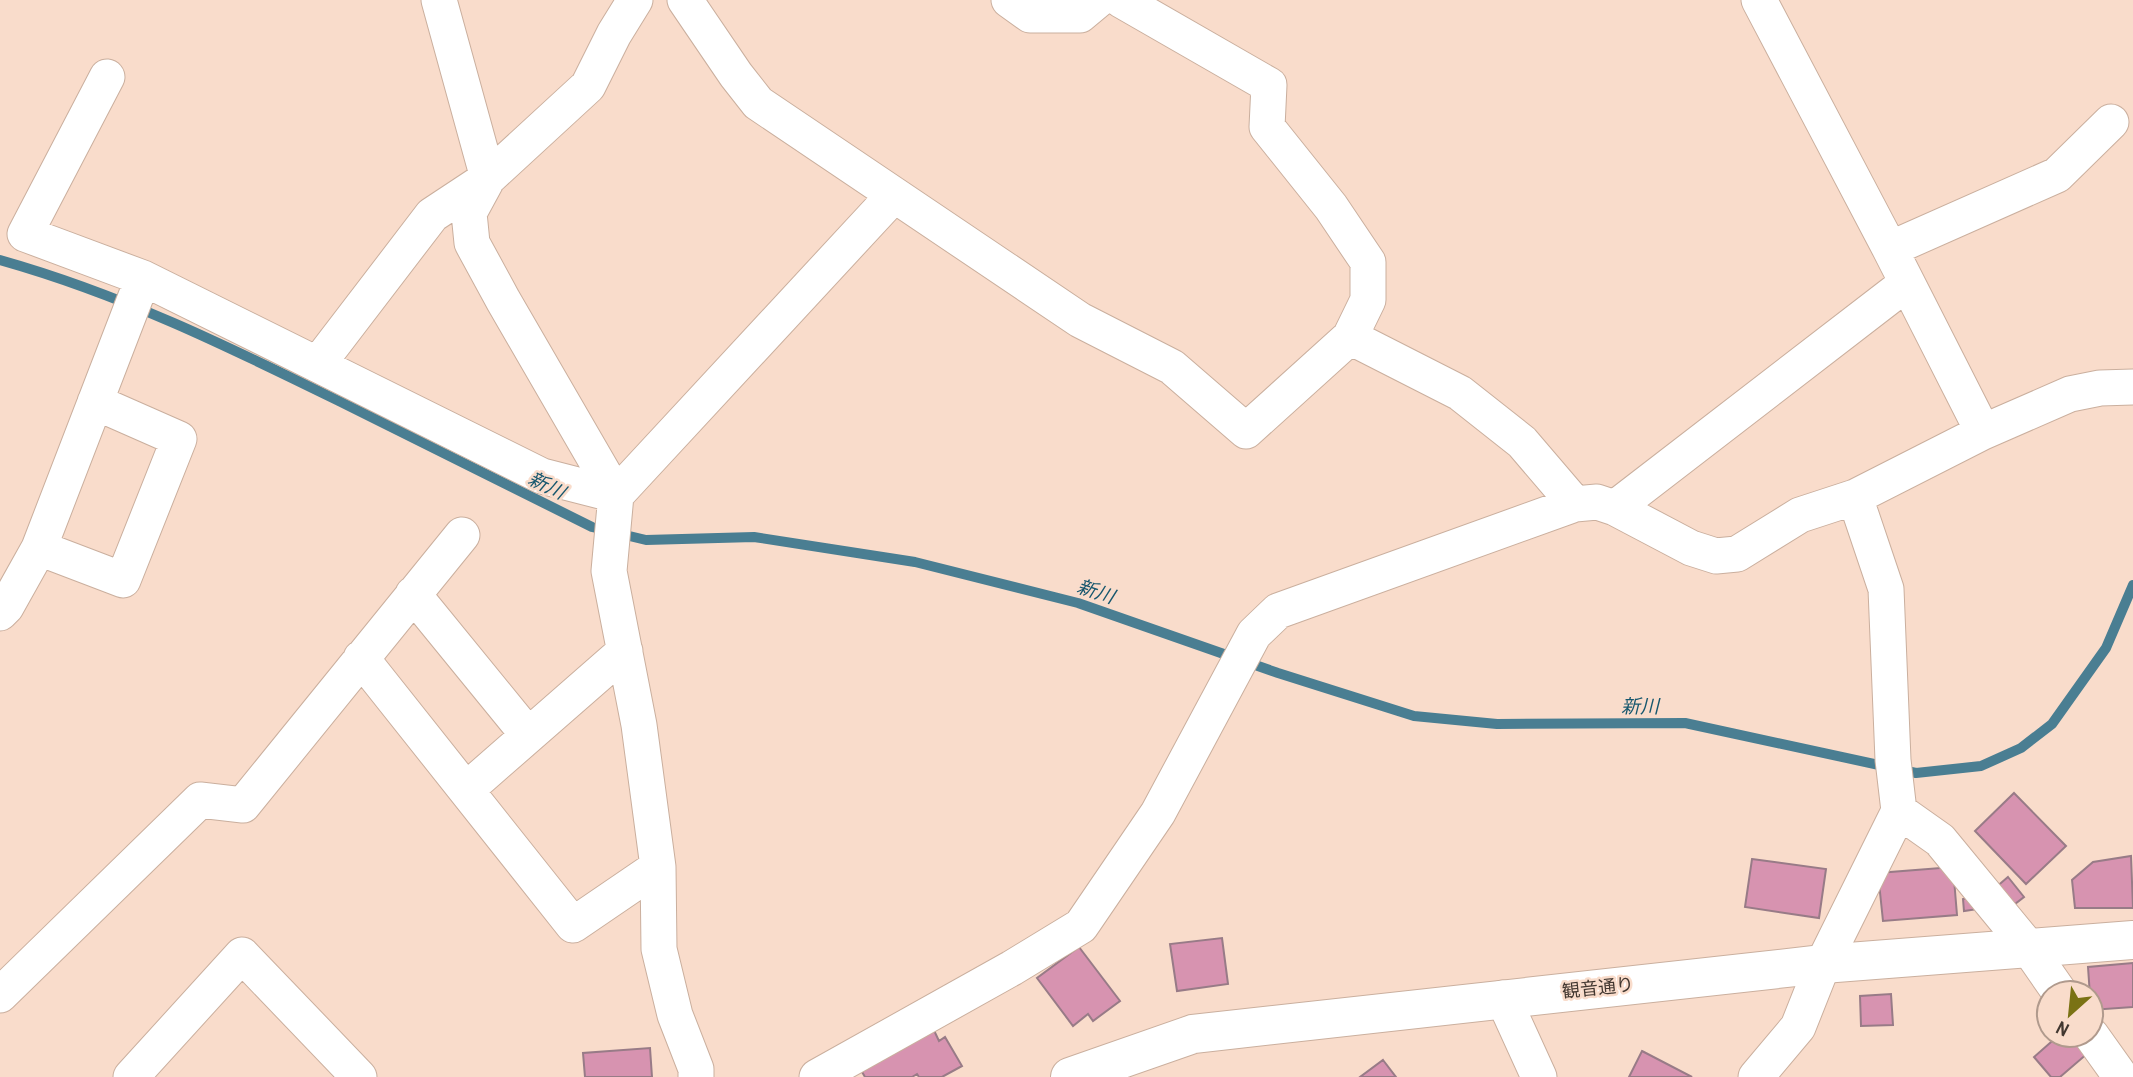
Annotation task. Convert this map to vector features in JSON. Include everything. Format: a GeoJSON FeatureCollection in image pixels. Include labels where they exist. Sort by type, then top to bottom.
{"type":"FeatureCollection","features":[{"type":"Feature","properties":{"kind":"street"},"geometry":{"type":"LineString","coordinates":[[439,0],[488,177],[469,213],[472,243],[616,495],[609,571],[639,725],[657,867],[659,949],[675,1015],[701,1074]]}},
{"type":"Feature","properties":{"kind":"street"},"geometry":{"type":"LineString","coordinates":[[318,365],[432,215],[488,177],[588,86],[614,34],[635,0]]}},
{"type":"Feature","properties":{"kind":"street"},"geometry":{"type":"LineString","coordinates":[[685,0],[758,103],[1080,320],[1172,367],[1246,431],[1350,337],[1368,300],[1368,262],[1331,207],[1268,127],[1269,85],[1121,0]]}},
{"type":"Feature","properties":{"kind":"street"},"geometry":{"type":"LineString","coordinates":[[1009,0],[1030,15],[1080,15],[1098,0]]}},
{"type":"Feature","properties":{"kind":"street"},"geometry":{"type":"LineString","coordinates":[[1759,0],[1983,432]]}},
{"type":"Feature","properties":{"kind":"street"},"geometry":{"type":"LineString","coordinates":[[107,77],[25,234],[144,278],[542,476],[616,495]]}},
{"type":"Feature","properties":{"kind":"street"},"geometry":{"type":"LineString","coordinates":[[1890,249],[2057,175],[2111,122]]}},
{"type":"Feature","properties":{"kind":"street"},"geometry":{"type":"LineString","coordinates":[[616,495],[894,195]]}},
{"type":"Feature","properties":{"kind":"street"},"geometry":{"type":"LineString","coordinates":[[0,613],[6,607],[38,548],[144,278]]}},
{"type":"Feature","properties":{"kind":"street"},"geometry":{"type":"LineString","coordinates":[[1615,508],[1907,283]]}},
{"type":"Feature","properties":{"kind":"street"},"geometry":{"type":"LineString","coordinates":[[1350,337],[1460,393],[1522,442],[1575,504]]}},
{"type":"Feature","properties":{"kind":"street"},"geometry":{"type":"LineString","coordinates":[[825,1074],[1081,926],[1157,813],[1254,634],[1278,611],[1575,504],[1597,502],[1615,508],[1691,548],[1716,556],[1737,554],[1800,515],[1855,497],[1983,432],[2070,394],[2100,388],[2133,387]]}},
{"type":"Feature","properties":{"kind":"street"},"geometry":{"type":"LineString","coordinates":[[38,548],[123,580],[180,439],[95,402]]}},
{"type":"Feature","properties":{"kind":"street"},"geometry":{"type":"LineString","coordinates":[[1756,1077],[1798,1027],[1823,964],[1899,809],[1893,760],[1886,589],[1855,497]]}},
{"type":"Feature","properties":{"kind":"street"},"geometry":{"type":"LineString","coordinates":[[0,995],[200,800],[243,805],[462,536]]}},
{"type":"Feature","properties":{"kind":"street"},"geometry":{"type":"LineString","coordinates":[[413,594],[528,735]]}},
{"type":"Feature","properties":{"kind":"street"},"geometry":{"type":"LineString","coordinates":[[466,790],[625,651]]}},
{"type":"Feature","properties":{"kind":"street"},"geometry":{"type":"LineString","coordinates":[[362,658],[573,925],[657,867]]}},
{"type":"Feature","properties":{"kind":"street"},"geometry":{"type":"LineString","coordinates":[[1899,809],[1940,839],[2028,947],[2050,979]]}},
{"type":"Feature","properties":{"kind":"street","name":"観音通り"},"geometry":{"type":"LineString","coordinates":[[1070,1077],[1193,1034],[1823,964],[2133,940]]}},
{"type":"Feature","properties":{"kind":"street"},"geometry":{"type":"LineString","coordinates":[[152,1070],[242,955],[359,1077]]}},
{"type":"Feature","properties":{"kind":"street"},"geometry":{"type":"LineString","coordinates":[[1503,998],[1539,1077]]}},
{"type":"Feature","properties":{"kind":"street"},"geometry":{"type":"LineString","coordinates":[[2101,1049],[2121,1077]]}},
{"type":"Feature","properties":{"kind":"building"},"geometry":{"type":"Polygon","coordinates":[[[2014,793],[2066,846],[2026,884],[1975,831],[2014,793]]]}},
{"type":"Feature","properties":{"kind":"building"},"geometry":{"type":"Polygon","coordinates":[[[2131,856],[2133,908],[2075,908],[2072,880],[2093,862],[2131,856]]]}},
{"type":"Feature","properties":{"kind":"building"},"geometry":{"type":"Polygon","coordinates":[[[1752,859],[1826,869],[1819,918],[1745,907],[1752,859]]]}},
{"type":"Feature","properties":{"kind":"building"},"geometry":{"type":"Polygon","coordinates":[[[1953,867],[1957,915],[1883,921],[1878,873],[1953,867]]]}},
{"type":"Feature","properties":{"kind":"building"},"geometry":{"type":"Polygon","coordinates":[[[2008,877],[2024,897],[2011,907],[1995,888],[2008,877]]]}},
{"type":"Feature","properties":{"kind":"building"},"geometry":{"type":"Polygon","coordinates":[[[1976,897],[1978,909],[1964,911],[1963,899],[1976,897]]]}},
{"type":"Feature","properties":{"kind":"building"},"geometry":{"type":"Polygon","coordinates":[[[1222,938],[1228,984],[1177,991],[1170,944],[1222,938]]]}},
{"type":"Feature","properties":{"kind":"building"},"geometry":{"type":"Polygon","coordinates":[[[1079,947],[1120,1001],[1093,1021],[1088,1014],[1073,1026],[1037,978],[1079,947]]]}},
{"type":"Feature","properties":{"kind":"building"},"geometry":{"type":"Polygon","coordinates":[[[2133,963],[2133,1007],[2105,1009],[2105,979],[2089,979],[2088,967],[2133,963]]]}},
{"type":"Feature","properties":{"kind":"building"},"geometry":{"type":"Polygon","coordinates":[[[1891,994],[1893,1025],[1861,1026],[1860,996],[1891,994]]]}},
{"type":"Feature","properties":{"kind":"building"},"geometry":{"type":"Polygon","coordinates":[[[931,1024],[939,1041],[945,1037],[962,1066],[942,1077],[919,1077],[917,1074],[912,1077],[865,1077],[858,1065],[931,1024]]]}},
{"type":"Feature","properties":{"kind":"building"},"geometry":{"type":"Polygon","coordinates":[[[650,1048],[652,1077],[585,1077],[583,1053],[650,1048]]]}},
{"type":"Feature","properties":{"kind":"building"},"geometry":{"type":"Polygon","coordinates":[[[2043,1049],[2085,1049],[2088,1053],[2060,1077],[2051,1077],[2034,1057],[2043,1049]]]}},
{"type":"Feature","properties":{"kind":"building"},"geometry":{"type":"Polygon","coordinates":[[[1642,1051],[1692,1077],[1629,1077],[1642,1051]]]}},
{"type":"Feature","properties":{"kind":"building"},"geometry":{"type":"Polygon","coordinates":[[[1383,1060],[1396,1077],[1360,1077],[1383,1060]]]}},
{"type":"Feature","properties":{"kind":"waterway","name":"新川"},"geometry":{"type":"LineString","coordinates":[[0,260],[131,305],[214,341],[592,527],[646,540],[754,537],[915,562],[1078,603],[1278,673],[1414,716],[1497,724],[1685,723],[1916,773],[1981,766],[2021,748],[2052,724],[2106,648],[2133,585]]}}]}
